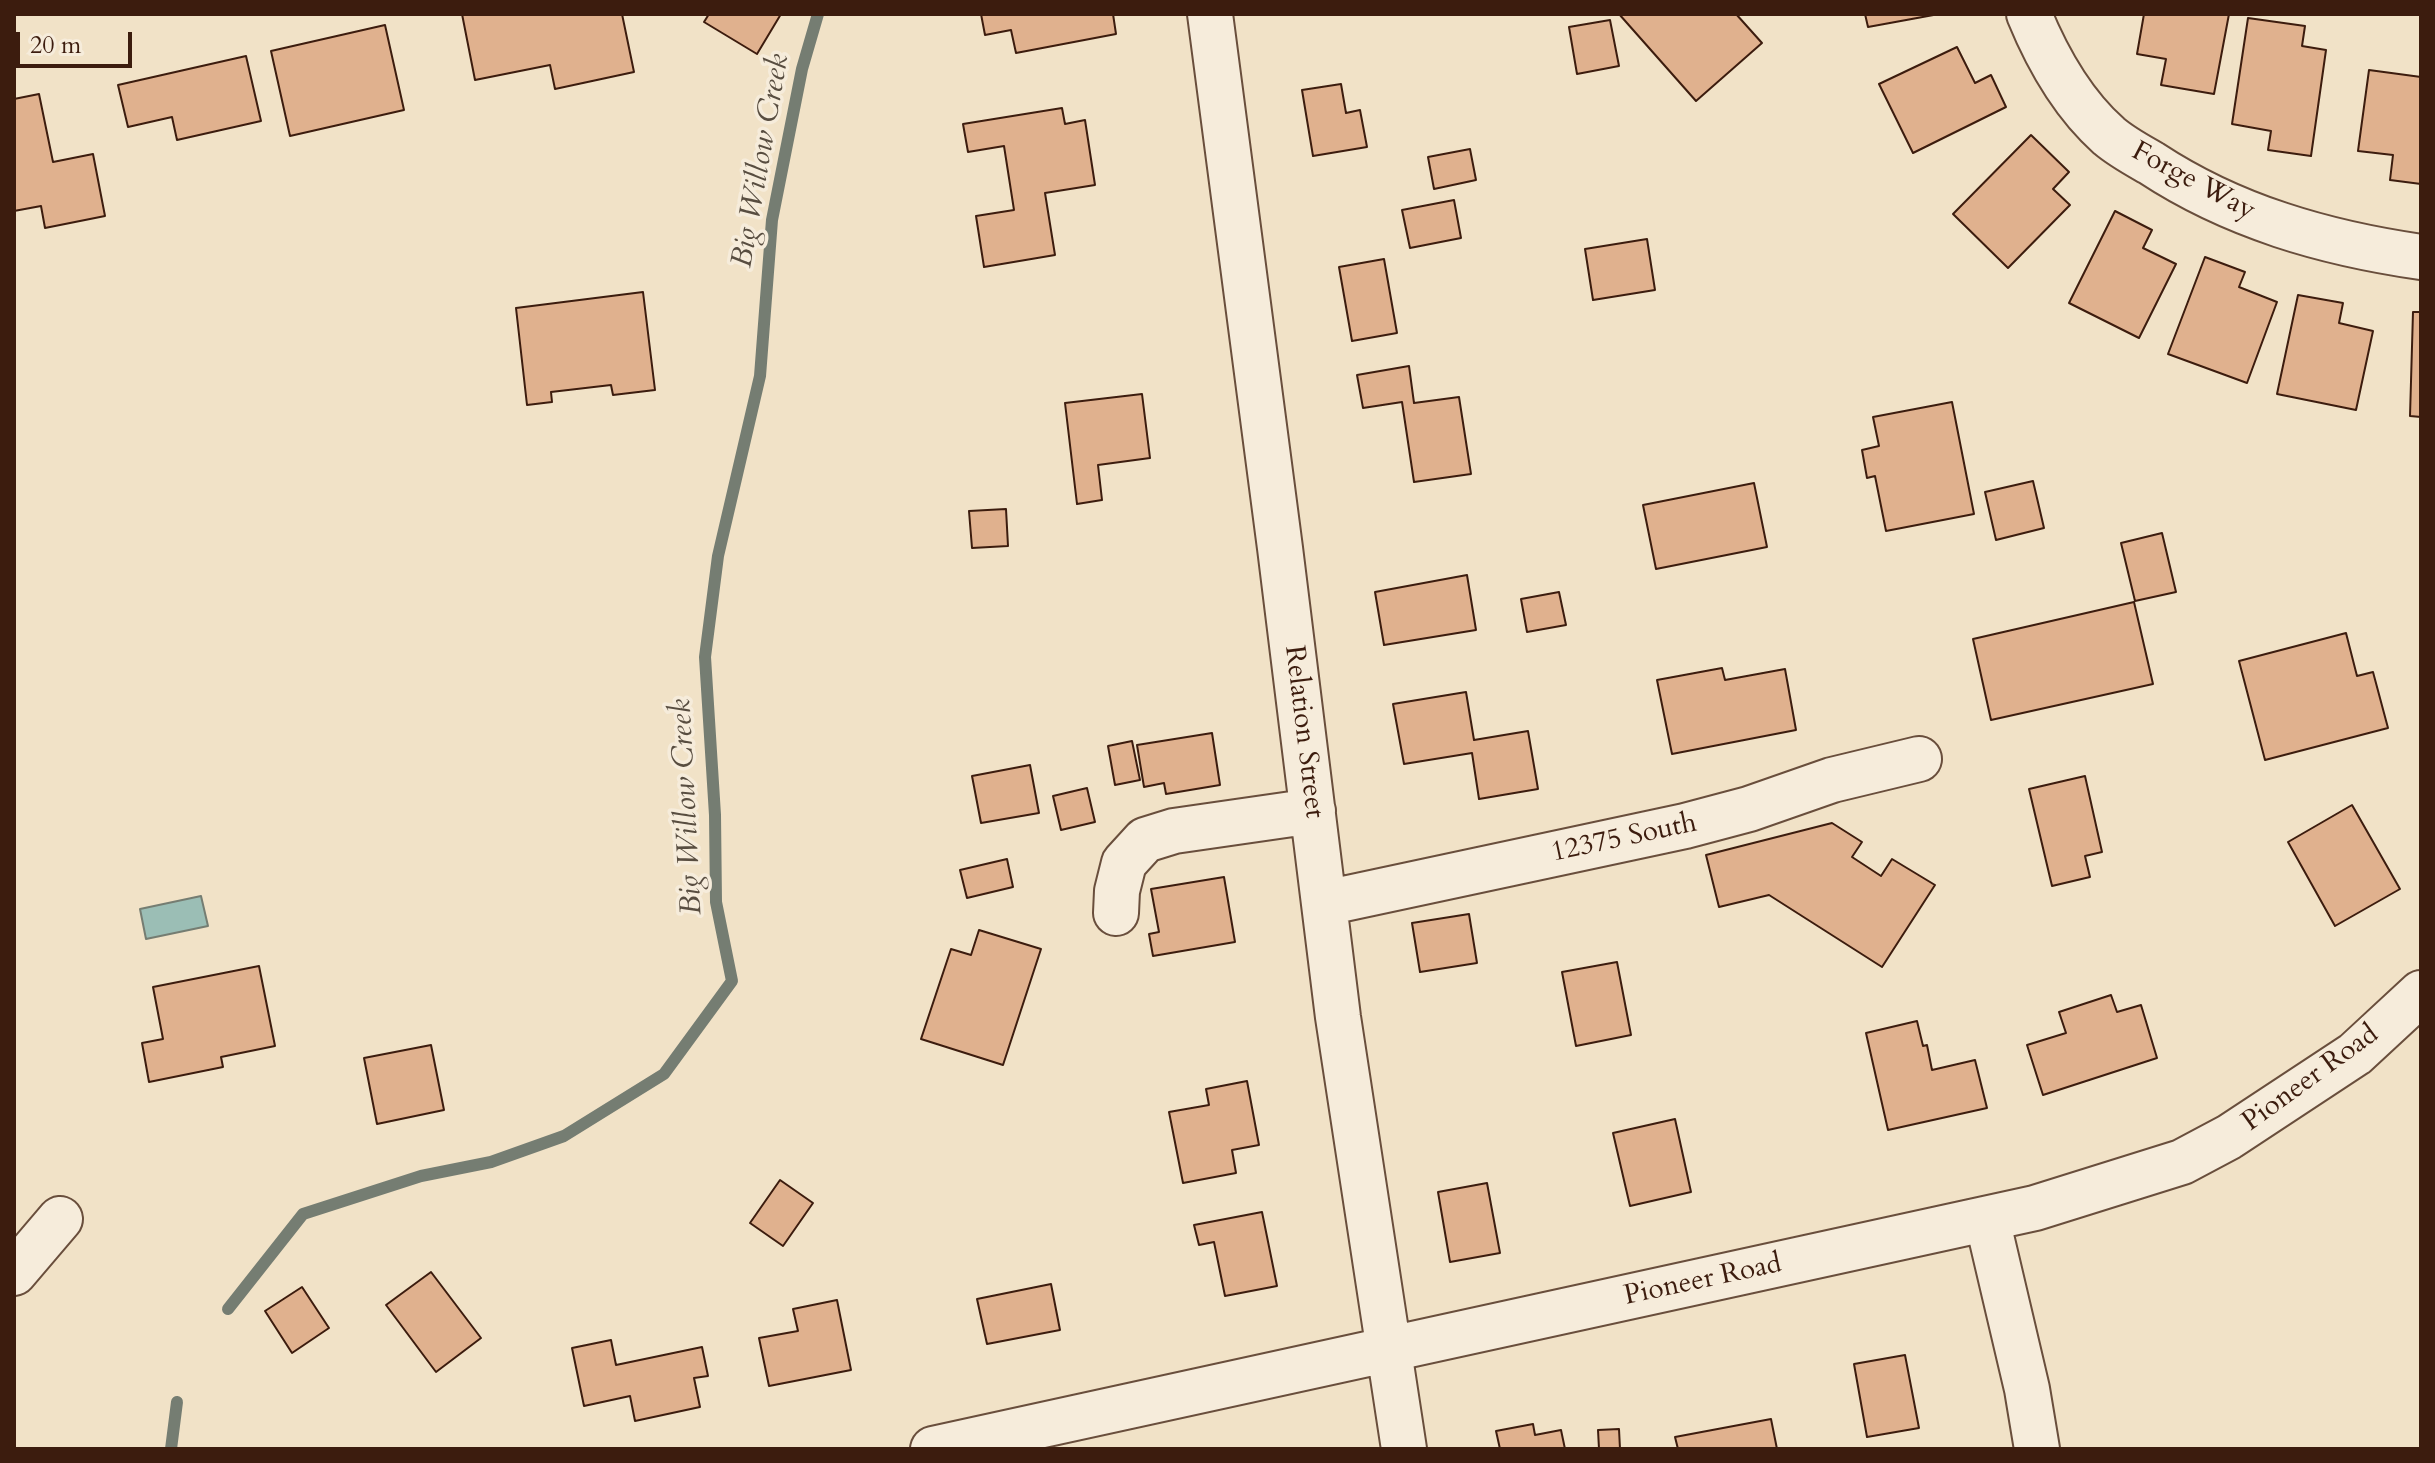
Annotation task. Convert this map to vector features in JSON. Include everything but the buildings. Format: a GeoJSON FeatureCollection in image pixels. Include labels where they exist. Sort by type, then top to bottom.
{"type":"FeatureCollection","features":[{"type":"Feature","properties":{"kind":"street","name":"Relation Street"},"geometry":{"type":"LineString","coordinates":[[1210,14],[1338,1017],[1404,1449]]}},
{"type":"Feature","properties":{"kind":"street","name":"Forge Way"},"geometry":{"type":"LineString","coordinates":[[2029,14],[2050,60],[2087,112],[2110,137],[2172,177],[2234,208],[2298,232],[2360,249],[2421,257]]}},
{"type":"Feature","properties":{"kind":"street","name":"12375 South"},"geometry":{"type":"LineString","coordinates":[[1325,903],[1685,826],[1749,809],[1832,780],[1919,759]]}},
{"type":"Feature","properties":{"kind":"street"},"geometry":{"type":"LineString","coordinates":[[1116,913],[1117,891],[1124,863],[1145,840],[1174,831],[1313,811]]}},
{"type":"Feature","properties":{"kind":"street","name":"Pioneer Road"},"geometry":{"type":"LineString","coordinates":[[933,1449],[2035,1208],[2182,1162],[2229,1137],[2355,1054],[2421,993]]}},
{"type":"Feature","properties":{"kind":"street"},"geometry":{"type":"LineString","coordinates":[[14,1273],[60,1219]]}},
{"type":"Feature","properties":{"kind":"street"},"geometry":{"type":"LineString","coordinates":[[1987,1219],[2027,1389],[2037,1449]]}},
{"type":"Feature","properties":{"kind":"water"},"geometry":{"type":"Polygon","coordinates":[[[201,896],[208,926],[146,939],[140,909],[201,896]]]}},
{"type":"Feature","properties":{"kind":"waterway","name":"Big Willow Creek"},"geometry":{"type":"LineString","coordinates":[[228,1309],[303,1214],[421,1176],[491,1162],[564,1136],[664,1074],[732,981],[716,902],[715,815],[705,657],[718,556],[760,376],[772,220],[802,69],[818,14]]}},
{"type":"Feature","properties":{"kind":"waterway","name":"Big Willow Creek"},"geometry":{"type":"LineString","coordinates":[[171,1449],[177,1402]]}}]}
